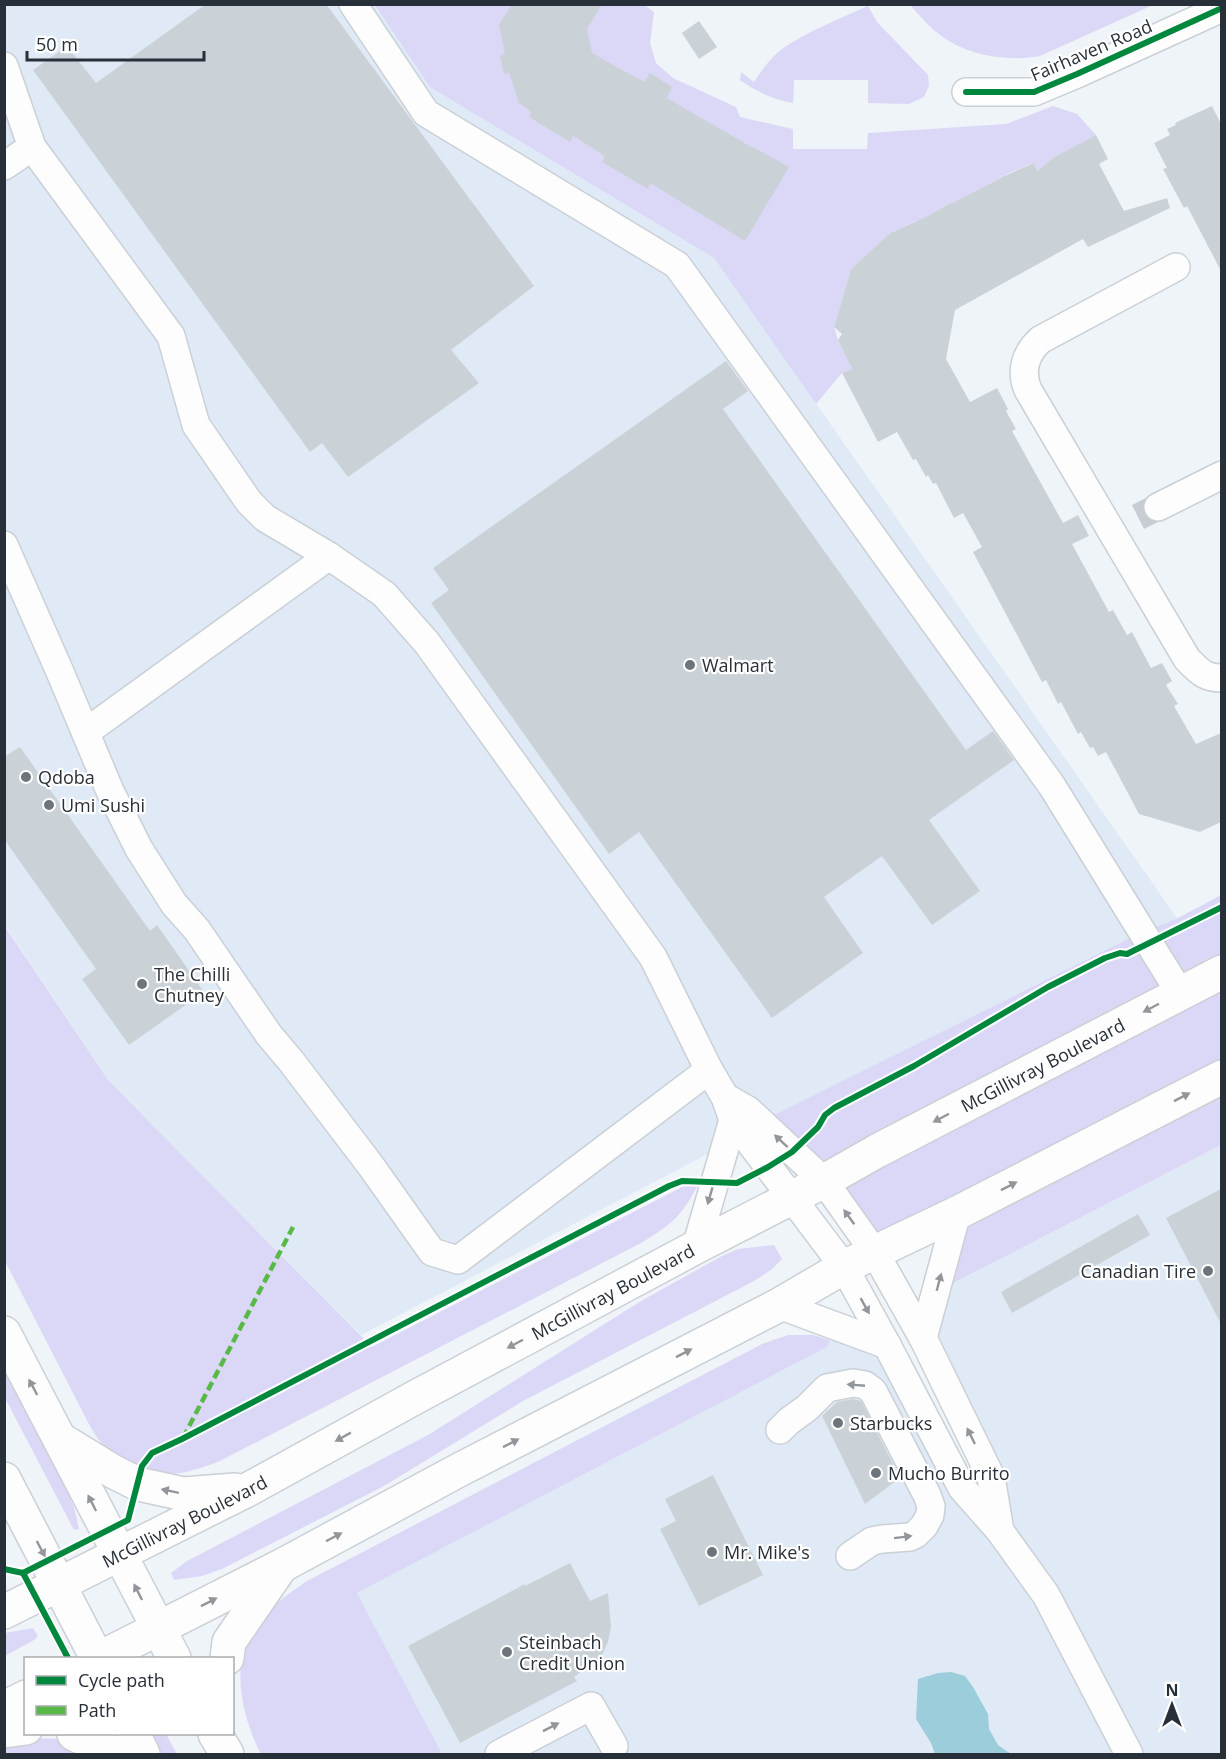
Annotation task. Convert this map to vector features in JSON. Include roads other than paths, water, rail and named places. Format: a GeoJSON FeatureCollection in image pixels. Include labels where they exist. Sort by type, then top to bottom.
{"type":"FeatureCollection","features":[{"type":"Feature","properties":{"kind":"main road","name":"McGillivray Boulevard"},"geometry":{"type":"LineString","coordinates":[[4,1612],[249,1489],[424,1392],[696,1247],[1221,972]]}},
{"type":"Feature","properties":{"kind":"main road"},"geometry":{"type":"LineString","coordinates":[[102,1657],[283,1565],[459,1470],[779,1305],[844,1267],[957,1213],[1221,1077]]}},
{"type":"Feature","properties":{"kind":"main road"},"geometry":{"type":"LineString","coordinates":[[4,1333],[173,1657]]}},
{"type":"Feature","properties":{"kind":"main road"},"geometry":{"type":"LineString","coordinates":[[60,1439],[138,1484],[184,1494],[249,1489]]}},
{"type":"Feature","properties":{"kind":"main road"},"geometry":{"type":"LineString","coordinates":[[4,1479],[97,1657]]}},
{"type":"Feature","properties":{"kind":"main road"},"geometry":{"type":"LineString","coordinates":[[227,1657],[229,1642],[283,1565]]}},
{"type":"Feature","properties":{"kind":"main road"},"geometry":{"type":"LineString","coordinates":[[4,1708],[24,1698]]}},
{"type":"Feature","properties":{"kind":"main road"},"geometry":{"type":"LineString","coordinates":[[4,1731],[24,1728]]}},
{"type":"Feature","properties":{"kind":"main road"},"geometry":{"type":"LineString","coordinates":[[76,1735],[116,1755]]}},
{"type":"Feature","properties":{"kind":"main road"},"geometry":{"type":"LineString","coordinates":[[133,1735],[143,1755]]}},
{"type":"Feature","properties":{"kind":"street"},"geometry":{"type":"LineString","coordinates":[[353,4],[426,113],[676,265],[1052,786],[1180,993]]}},
{"type":"Feature","properties":{"kind":"street","name":"Fairhaven Road"},"geometry":{"type":"LineString","coordinates":[[966,93],[1034,93],[1221,8]]}},
{"type":"Feature","properties":{"kind":"street"},"geometry":{"type":"LineString","coordinates":[[4,66],[32,147],[171,336],[196,425],[249,502],[265,518],[329,556],[384,594],[426,643],[653,957],[729,1109],[844,1267],[962,1488],[1000,1531],[1046,1594],[1130,1755]]}},
{"type":"Feature","properties":{"kind":"street"},"geometry":{"type":"LineString","coordinates":[[4,166],[32,147]]}},
{"type":"Feature","properties":{"kind":"street"},"geometry":{"type":"LineString","coordinates":[[1176,267],[1040,340],[1031,348],[1025,363],[1023,378],[1187,659],[1199,672],[1210,678],[1221,678]]}},
{"type":"Feature","properties":{"kind":"street"},"geometry":{"type":"LineString","coordinates":[[1158,507],[1221,475]]}},
{"type":"Feature","properties":{"kind":"street"},"geometry":{"type":"LineString","coordinates":[[4,545],[110,791],[139,849],[174,904],[197,930],[269,1035],[371,1166],[432,1252],[458,1260],[709,1070]]}},
{"type":"Feature","properties":{"kind":"street"},"geometry":{"type":"LineString","coordinates":[[86,732],[329,556]]}},
{"type":"Feature","properties":{"kind":"street"},"geometry":{"type":"LineString","coordinates":[[729,1109],[748,1110],[824,1181],[875,1253],[923,1338],[991,1477],[1000,1531]]}},
{"type":"Feature","properties":{"kind":"street"},"geometry":{"type":"LineString","coordinates":[[696,1247],[729,1109]]}},
{"type":"Feature","properties":{"kind":"street"},"geometry":{"type":"LineString","coordinates":[[923,1338],[957,1213]]}},
{"type":"Feature","properties":{"kind":"street"},"geometry":{"type":"LineString","coordinates":[[779,1305],[887,1345]]}},
{"type":"Feature","properties":{"kind":"street"},"geometry":{"type":"LineString","coordinates":[[780,1430],[827,1388],[853,1383],[865,1385],[873,1391],[927,1495],[931,1506],[930,1515],[924,1526],[910,1537],[872,1541],[849,1556]]}},
{"type":"Feature","properties":{"kind":"street"},"geometry":{"type":"LineString","coordinates":[[499,1755],[591,1706],[614,1746]]}},
{"type":"Feature","properties":{"kind":"tunnel"},"geometry":{"type":"LineString","coordinates":[[1138,517],[1158,507]]}},
{"type":"Feature","properties":{"kind":"place","name":"Walmart"},"geometry":{"type":"Point","coordinates":[690,665]}},
{"type":"Feature","properties":{"kind":"place","name":"Qdoba"},"geometry":{"type":"Point","coordinates":[26,777]}},
{"type":"Feature","properties":{"kind":"place","name":"Umi Sushi"},"geometry":{"type":"Point","coordinates":[49,805]}},
{"type":"Feature","properties":{"kind":"place","name":"The Chilli Chutney"},"geometry":{"type":"Point","coordinates":[142,984]}},
{"type":"Feature","properties":{"kind":"place","name":"Canadian Tire"},"geometry":{"type":"Point","coordinates":[1208,1271]}},
{"type":"Feature","properties":{"kind":"place","name":"Starbucks"},"geometry":{"type":"Point","coordinates":[838,1423]}},
{"type":"Feature","properties":{"kind":"place","name":"Mucho Burrito"},"geometry":{"type":"Point","coordinates":[876,1473]}},
{"type":"Feature","properties":{"kind":"place","name":"Mr. Mike's"},"geometry":{"type":"Point","coordinates":[712,1552]}},
{"type":"Feature","properties":{"kind":"place","name":"Steinbach Credit Union"},"geometry":{"type":"Point","coordinates":[507,1652]}}]}
